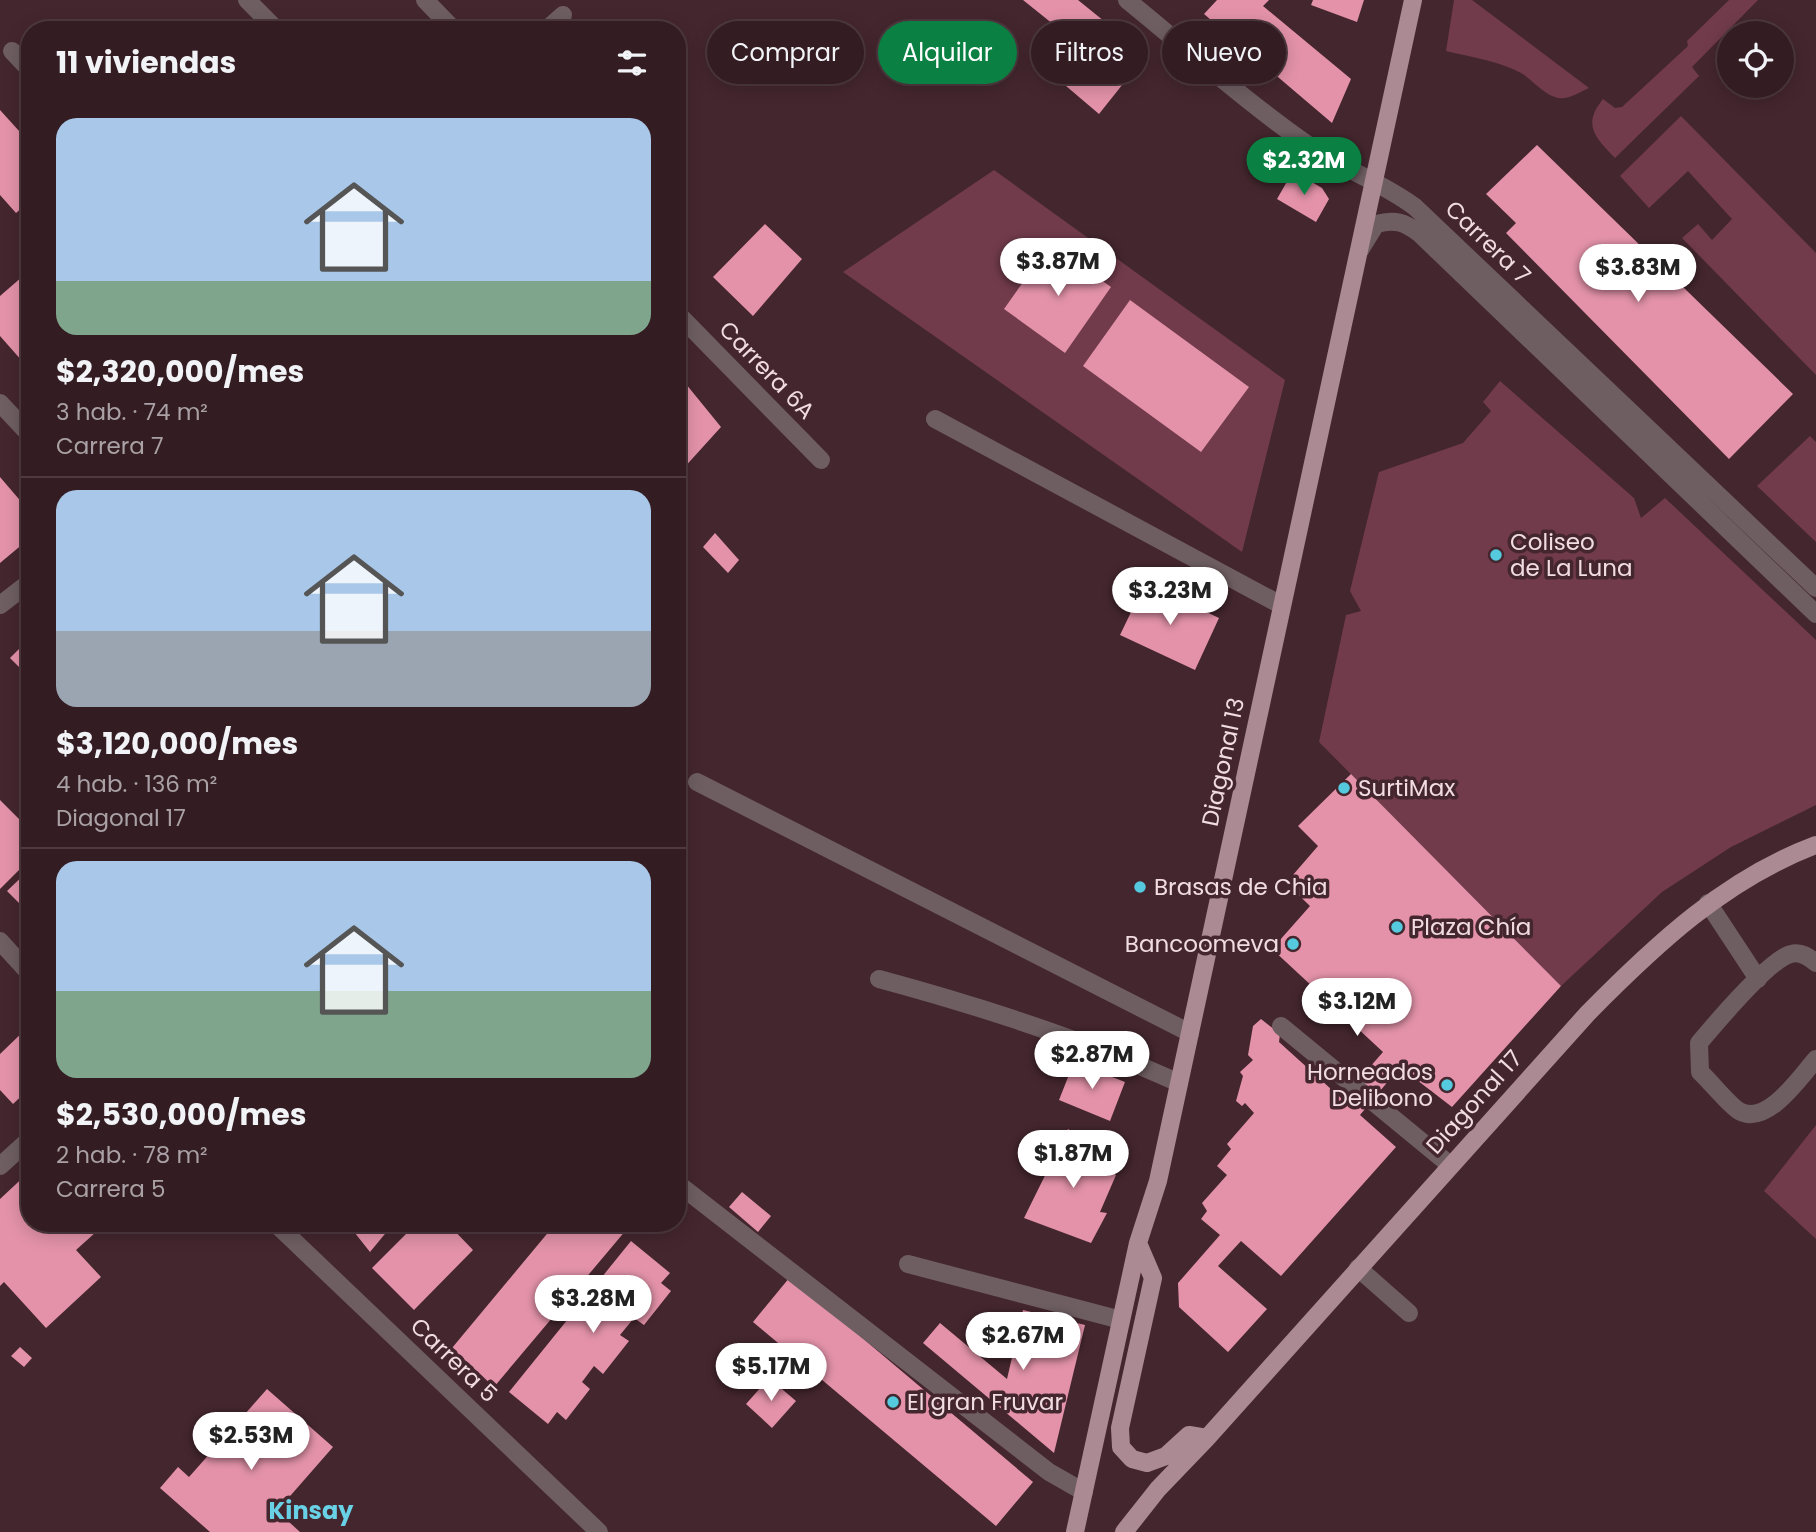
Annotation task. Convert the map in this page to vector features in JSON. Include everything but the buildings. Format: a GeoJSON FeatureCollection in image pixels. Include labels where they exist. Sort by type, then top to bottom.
{"type":"FeatureCollection","features":[{"type":"Feature","properties":{"kind":"main road","name":"Diagonal 13"},"geometry":{"type":"LineString","coordinates":[[1075,1532],[1138,1243],[1158,1181],[1413,0]]}},
{"type":"Feature","properties":{"kind":"main road","name":"Diagonal 17"},"geometry":{"type":"LineString","coordinates":[[1207,1438],[1596,1004],[1661,942],[1708,903],[1757,873],[1816,845]]}},
{"type":"Feature","properties":{"kind":"main road"},"geometry":{"type":"LineString","coordinates":[[1138,1243],[1153,1278],[1120,1428],[1121,1447],[1132,1460],[1147,1463],[1166,1456],[1189,1435],[1207,1438]]}},
{"type":"Feature","properties":{"kind":"main road"},"geometry":{"type":"LineString","coordinates":[[1124,1532],[1150,1499],[1207,1438]]}},
{"type":"Feature","properties":{"kind":"street"},"geometry":{"type":"LineString","coordinates":[[247,0],[268,21]]}},
{"type":"Feature","properties":{"kind":"street"},"geometry":{"type":"LineString","coordinates":[[425,0],[445,21]]}},
{"type":"Feature","properties":{"kind":"street","name":"Carrera 7"},"geometry":{"type":"LineString","coordinates":[[1126,0],[1307,145],[1340,166],[1405,199],[1424,215],[1816,588]]}},
{"type":"Feature","properties":{"kind":"street"},"geometry":{"type":"LineString","coordinates":[[556,21],[563,15]]}},
{"type":"Feature","properties":{"kind":"street"},"geometry":{"type":"LineString","coordinates":[[12,51],[21,60]]}},
{"type":"Feature","properties":{"kind":"street","name":"Carrera 7"},"geometry":{"type":"LineString","coordinates":[[1358,253],[1376,225],[1392,220],[1405,223],[1419,233],[1816,614]]}},
{"type":"Feature","properties":{"kind":"street","name":"Carrera 6A"},"geometry":{"type":"LineString","coordinates":[[686,322],[821,460]]}},
{"type":"Feature","properties":{"kind":"street"},"geometry":{"type":"LineString","coordinates":[[0,403],[21,425]]}},
{"type":"Feature","properties":{"kind":"street"},"geometry":{"type":"LineString","coordinates":[[935,419],[1282,605]]}},
{"type":"Feature","properties":{"kind":"street"},"geometry":{"type":"LineString","coordinates":[[0,605],[21,590]]}},
{"type":"Feature","properties":{"kind":"street"},"geometry":{"type":"LineString","coordinates":[[697,782],[1190,1033]]}},
{"type":"Feature","properties":{"kind":"street"},"geometry":{"type":"LineString","coordinates":[[1708,903],[1759,979]]}},
{"type":"Feature","properties":{"kind":"street"},"geometry":{"type":"LineString","coordinates":[[0,941],[21,964]]}},
{"type":"Feature","properties":{"kind":"street"},"geometry":{"type":"LineString","coordinates":[[1816,963],[1807,955],[1791,954],[1775,963],[1699,1043],[1700,1072],[1740,1112],[1757,1114],[1768,1111],[1816,1059]]}},
{"type":"Feature","properties":{"kind":"street"},"geometry":{"type":"LineString","coordinates":[[879,979],[959,1001],[1134,1062],[1179,1083]]}},
{"type":"Feature","properties":{"kind":"street"},"geometry":{"type":"LineString","coordinates":[[1281,1026],[1450,1165]]}},
{"type":"Feature","properties":{"kind":"street"},"geometry":{"type":"LineString","coordinates":[[0,1166],[21,1147]]}},
{"type":"Feature","properties":{"kind":"street"},"geometry":{"type":"LineString","coordinates":[[686,1190],[1049,1472],[1084,1492]]}},
{"type":"Feature","properties":{"kind":"street","name":"Carrera 5"},"geometry":{"type":"LineString","coordinates":[[284,1232],[589,1529]]}},
{"type":"Feature","properties":{"kind":"street"},"geometry":{"type":"LineString","coordinates":[[908,1264],[1121,1320]]}},
{"type":"Feature","properties":{"kind":"street"},"geometry":{"type":"LineString","coordinates":[[1358,1268],[1409,1313]]}},
{"type":"Feature","properties":{"kind":"shaded area"},"geometry":{"type":"Polygon","coordinates":[[[1454,0],[1472,0],[1589,88],[1570,97],[1558,98],[1512,69],[1446,51],[1454,0]]]}},
{"type":"Feature","properties":{"kind":"shaded area"},"geometry":{"type":"Polygon","coordinates":[[[1729,0],[1758,0],[1737,21],[1717,21],[1717,42],[1692,67],[1699,76],[1615,158],[1594,130],[1593,116],[1597,108],[1603,99],[1615,108],[1622,107],[1688,46],[1687,41],[1729,0]]]}},
{"type":"Feature","properties":{"kind":"shaded area"},"geometry":{"type":"Polygon","coordinates":[[[1681,116],[1816,253],[1816,375],[1682,238],[1698,224],[1712,240],[1732,219],[1688,171],[1649,208],[1620,176],[1681,116]]]}},
{"type":"Feature","properties":{"kind":"shaded area"},"geometry":{"type":"Polygon","coordinates":[[[994,170],[1285,380],[1242,552],[843,272],[994,170]]]}},
{"type":"Feature","properties":{"kind":"shaded area"},"geometry":{"type":"Polygon","coordinates":[[[1500,381],[1634,498],[1641,518],[1665,498],[1816,640],[1816,805],[1731,847],[1662,892],[1561,986],[1319,742],[1346,615],[1361,611],[1350,591],[1379,472],[1463,443],[1491,411],[1483,402],[1500,381]]]}},
{"type":"Feature","properties":{"kind":"shaded area"},"geometry":{"type":"Polygon","coordinates":[[[1810,436],[1816,442],[1816,542],[1757,486],[1810,436]]]}},
{"type":"Feature","properties":{"kind":"shaded area"},"geometry":{"type":"Polygon","coordinates":[[[1816,1125],[1816,1239],[1764,1191],[1816,1125]]]}},
{"type":"Feature","properties":{"kind":"place","name":"Coliseo de La Luna"},"geometry":{"type":"Point","coordinates":[1496,555]}},
{"type":"Feature","properties":{"kind":"place","name":"SurtiMax"},"geometry":{"type":"Point","coordinates":[1344,788]}},
{"type":"Feature","properties":{"kind":"place","name":"Brasas de Chia"},"geometry":{"type":"Point","coordinates":[1140,887]}},
{"type":"Feature","properties":{"kind":"place","name":"Plaza Chía"},"geometry":{"type":"Point","coordinates":[1397,927]}},
{"type":"Feature","properties":{"kind":"place","name":"Bancoomeva"},"geometry":{"type":"Point","coordinates":[1293,944]}},
{"type":"Feature","properties":{"kind":"place","name":"Horneados Delibono"},"geometry":{"type":"Point","coordinates":[1447,1085]}},
{"type":"Feature","properties":{"kind":"place","name":"El gran Fruvar"},"geometry":{"type":"Point","coordinates":[893,1402]}},
{"type":"Feature","properties":{"kind":"district","name":"Kinsay"},"geometry":{"type":"Point","coordinates":[311,1511]}}]}
